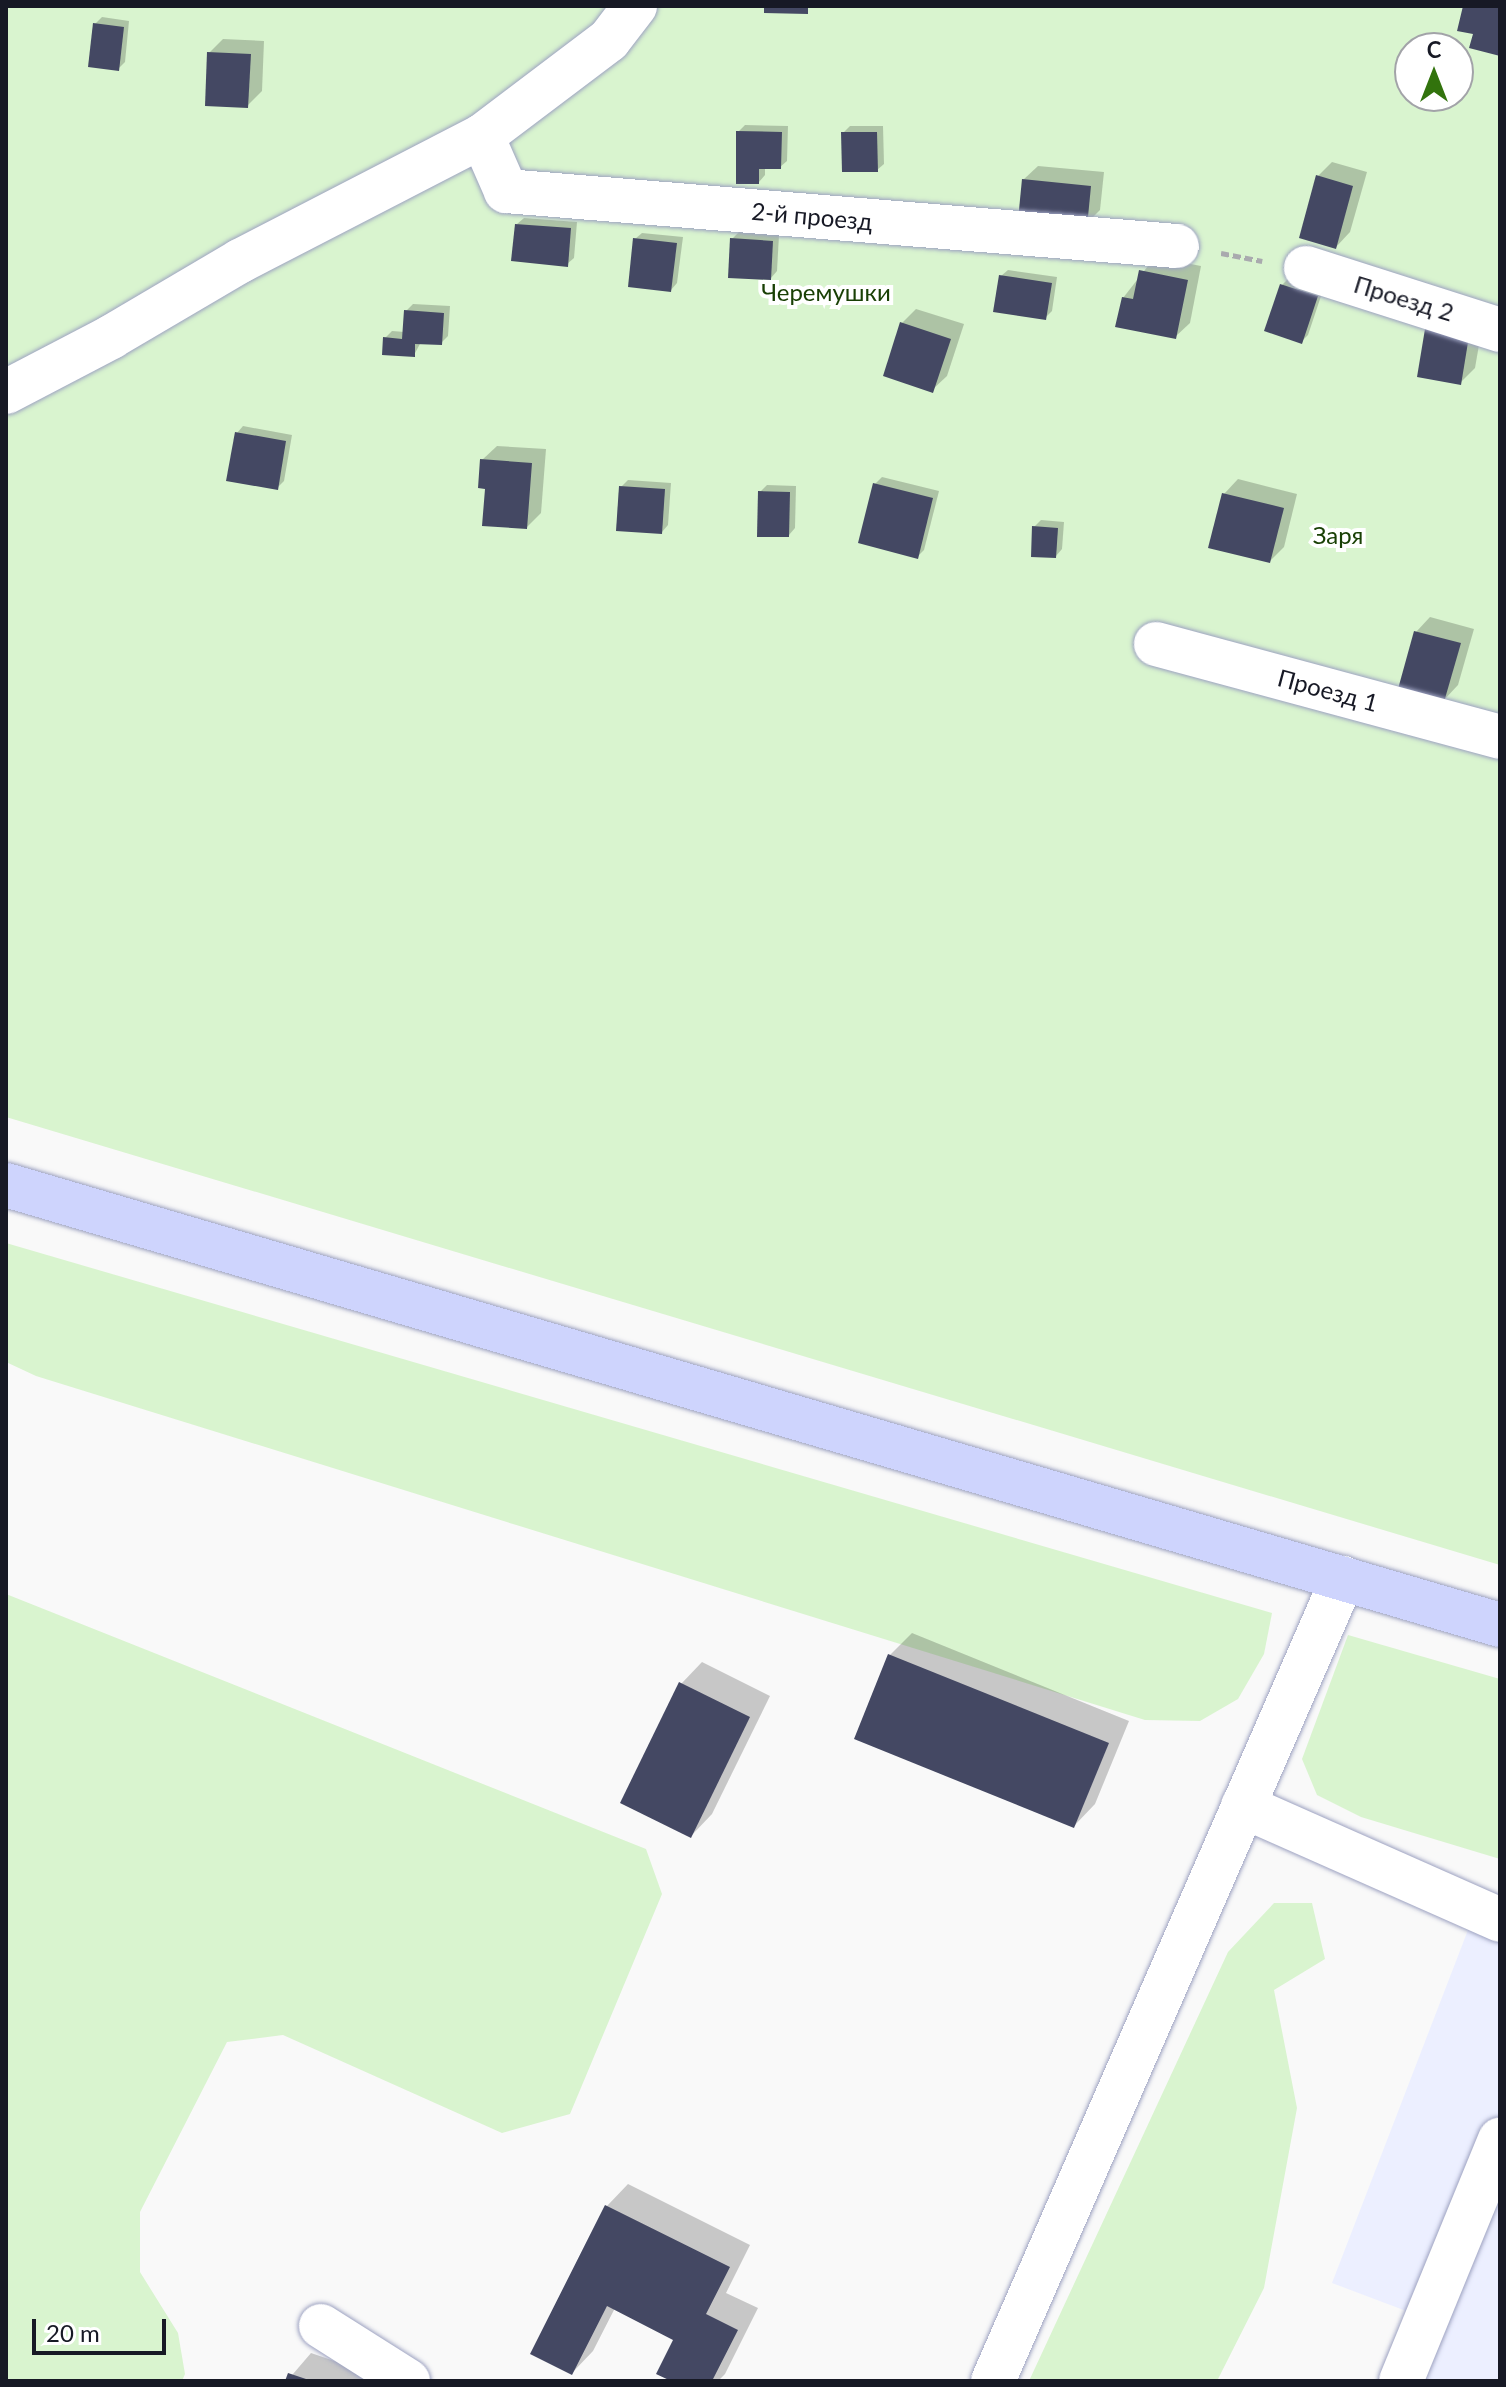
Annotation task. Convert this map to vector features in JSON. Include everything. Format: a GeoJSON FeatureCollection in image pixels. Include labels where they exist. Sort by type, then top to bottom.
{"type":"FeatureCollection","features":[{"type":"Feature","properties":{"kind":"main road"},"geometry":{"type":"LineString","coordinates":[[6,1185],[1500,1625]]}},
{"type":"Feature","properties":{"kind":"street"},"geometry":{"type":"LineString","coordinates":[[6,392],[111,337],[240,261],[482,136],[609,40],[635,6]]}},
{"type":"Feature","properties":{"kind":"street","name":"2-й проезд"},"geometry":{"type":"LineString","coordinates":[[482,136],[506,191],[1177,246]]}},
{"type":"Feature","properties":{"kind":"street","name":"Проезд 2"},"geometry":{"type":"LineString","coordinates":[[1306,268],[1500,330]]}},
{"type":"Feature","properties":{"kind":"street","name":"Проезд 1"},"geometry":{"type":"LineString","coordinates":[[1156,644],[1500,737]]}},
{"type":"Feature","properties":{"kind":"street"},"geometry":{"type":"LineString","coordinates":[[993,2381],[1343,1578]]}},
{"type":"Feature","properties":{"kind":"street"},"geometry":{"type":"LineString","coordinates":[[1243,1806],[1500,1920]]}},
{"type":"Feature","properties":{"kind":"street"},"geometry":{"type":"LineString","coordinates":[[1401,2381],[1500,2140]]}},
{"type":"Feature","properties":{"kind":"street"},"geometry":{"type":"LineString","coordinates":[[321,2326],[408,2381]]}},
{"type":"Feature","properties":{"kind":"path"},"geometry":{"type":"LineString","coordinates":[[1177,246],[1306,268]]}},
{"type":"Feature","properties":{"kind":"shaded area"},"geometry":{"type":"Polygon","coordinates":[[[1468,1930],[1500,1942],[1500,2381],[1425,2381],[1446,2326],[1332,2283],[1468,1930]]]}},
{"type":"Feature","properties":{"kind":"green space"},"geometry":{"type":"Polygon","coordinates":[[[6,6],[1500,6],[1500,1565],[6,1117],[6,6]]]}},
{"type":"Feature","properties":{"kind":"green space"},"geometry":{"type":"Polygon","coordinates":[[[6,1243],[1272,1613],[1264,1654],[1238,1699],[1200,1721],[1145,1720],[36,1376],[6,1362],[6,1243]]]}},
{"type":"Feature","properties":{"kind":"green space"},"geometry":{"type":"Polygon","coordinates":[[[6,1594],[646,1849],[662,1894],[570,2114],[502,2133],[283,2035],[227,2042],[140,2212],[140,2272],[178,2333],[185,2374],[182,2381],[6,2381],[6,1594]]]}},
{"type":"Feature","properties":{"kind":"green space"},"geometry":{"type":"Polygon","coordinates":[[[1348,1635],[1500,1679],[1500,1859],[1361,1817],[1317,1795],[1302,1759],[1348,1635]]]}},
{"type":"Feature","properties":{"kind":"green space"},"geometry":{"type":"Polygon","coordinates":[[[1274,1903],[1312,1903],[1325,1959],[1274,1990],[1297,2108],[1264,2288],[1217,2381],[1029,2381],[1228,1952],[1274,1903]]]}},
{"type":"Feature","properties":{"kind":"building"},"geometry":{"type":"Polygon","coordinates":[[[764,6],[808,6],[808,14],[764,13],[764,6]]]}},
{"type":"Feature","properties":{"kind":"building"},"geometry":{"type":"Polygon","coordinates":[[[1463,6],[1500,6],[1500,56],[1474,49],[1474,32],[1457,31],[1463,6]]]}},
{"type":"Feature","properties":{"kind":"building"},"geometry":{"type":"Polygon","coordinates":[[[93,23],[124,27],[119,71],[88,67],[93,23]]]}},
{"type":"Feature","properties":{"kind":"building"},"geometry":{"type":"Polygon","coordinates":[[[207,52],[251,54],[248,108],[205,106],[207,52]]]}},
{"type":"Feature","properties":{"kind":"building"},"geometry":{"type":"Polygon","coordinates":[[[736,131],[782,132],[781,169],[759,169],[759,184],[736,184],[736,131]]]}},
{"type":"Feature","properties":{"kind":"building"},"geometry":{"type":"Polygon","coordinates":[[[841,132],[877,132],[878,172],[842,172],[841,132]]]}},
{"type":"Feature","properties":{"kind":"building"},"geometry":{"type":"Polygon","coordinates":[[[1316,175],[1353,186],[1336,249],[1299,238],[1316,175]]]}},
{"type":"Feature","properties":{"kind":"building"},"geometry":{"type":"Polygon","coordinates":[[[1022,179],[1091,186],[1087,227],[1018,220],[1022,179]]]}},
{"type":"Feature","properties":{"kind":"building"},"geometry":{"type":"Polygon","coordinates":[[[515,224],[571,228],[568,267],[511,261],[515,224]]]}},
{"type":"Feature","properties":{"kind":"building"},"geometry":{"type":"Polygon","coordinates":[[[633,238],[677,243],[671,292],[628,287],[633,238]]]}},
{"type":"Feature","properties":{"kind":"building"},"geometry":{"type":"Polygon","coordinates":[[[730,238],[773,241],[771,280],[728,278],[730,238]]]}},
{"type":"Feature","properties":{"kind":"building"},"geometry":{"type":"Polygon","coordinates":[[[1139,270],[1188,280],[1176,339],[1115,327],[1122,297],[1133,299],[1139,270]]]}},
{"type":"Feature","properties":{"kind":"building"},"geometry":{"type":"Polygon","coordinates":[[[999,275],[1052,283],[1046,320],[993,312],[999,275]]]}},
{"type":"Feature","properties":{"kind":"building"},"geometry":{"type":"Polygon","coordinates":[[[1280,284],[1318,296],[1302,344],[1264,331],[1280,284]]]}},
{"type":"Feature","properties":{"kind":"building"},"geometry":{"type":"Polygon","coordinates":[[[404,310],[444,313],[442,345],[415,344],[415,357],[382,355],[383,337],[402,339],[404,310]]]}},
{"type":"Feature","properties":{"kind":"building"},"geometry":{"type":"Polygon","coordinates":[[[900,322],[951,339],[933,393],[883,376],[900,322]]]}},
{"type":"Feature","properties":{"kind":"building"},"geometry":{"type":"Polygon","coordinates":[[[1426,323],[1470,330],[1461,385],[1417,377],[1426,323]]]}},
{"type":"Feature","properties":{"kind":"building"},"geometry":{"type":"Polygon","coordinates":[[[235,432],[286,441],[278,490],[226,481],[235,432]]]}},
{"type":"Feature","properties":{"kind":"building"},"geometry":{"type":"Polygon","coordinates":[[[480,459],[532,463],[527,529],[482,526],[485,489],[478,488],[480,459]]]}},
{"type":"Feature","properties":{"kind":"building"},"geometry":{"type":"Polygon","coordinates":[[[873,483],[933,498],[918,559],[858,543],[873,483]]]}},
{"type":"Feature","properties":{"kind":"building"},"geometry":{"type":"Polygon","coordinates":[[[619,486],[665,489],[662,534],[616,531],[619,486]]]}},
{"type":"Feature","properties":{"kind":"building"},"geometry":{"type":"Polygon","coordinates":[[[758,491],[790,492],[789,537],[757,537],[758,491]]]}},
{"type":"Feature","properties":{"kind":"building"},"geometry":{"type":"Polygon","coordinates":[[[1222,493],[1284,508],[1270,563],[1208,548],[1222,493]]]}},
{"type":"Feature","properties":{"kind":"building"},"geometry":{"type":"Polygon","coordinates":[[[1032,526],[1058,528],[1056,558],[1031,557],[1032,526]]]}},
{"type":"Feature","properties":{"kind":"building"},"geometry":{"type":"Polygon","coordinates":[[[1414,631],[1461,643],[1444,702],[1398,689],[1414,631]]]}},
{"type":"Feature","properties":{"kind":"building"},"geometry":{"type":"Polygon","coordinates":[[[888,1654],[1109,1743],[1074,1828],[854,1739],[888,1654]]]}},
{"type":"Feature","properties":{"kind":"building"},"geometry":{"type":"Polygon","coordinates":[[[679,1682],[750,1717],[691,1838],[620,1803],[679,1682]]]}},
{"type":"Feature","properties":{"kind":"building"},"geometry":{"type":"Polygon","coordinates":[[[605,2205],[730,2267],[706,2314],[738,2330],[712,2381],[671,2381],[656,2374],[673,2340],[607,2306],[572,2375],[530,2354],[605,2205]]]}},
{"type":"Feature","properties":{"kind":"building"},"geometry":{"type":"Polygon","coordinates":[[[288,2373],[309,2380],[309,2381],[285,2381],[288,2373]]]}},
{"type":"Feature","properties":{"kind":"park label","name":"Черемушки"},"geometry":{"type":"Point","coordinates":[826,292]}},
{"type":"Feature","properties":{"kind":"park label","name":"Заря"},"geometry":{"type":"Point","coordinates":[1338,535]}}]}
